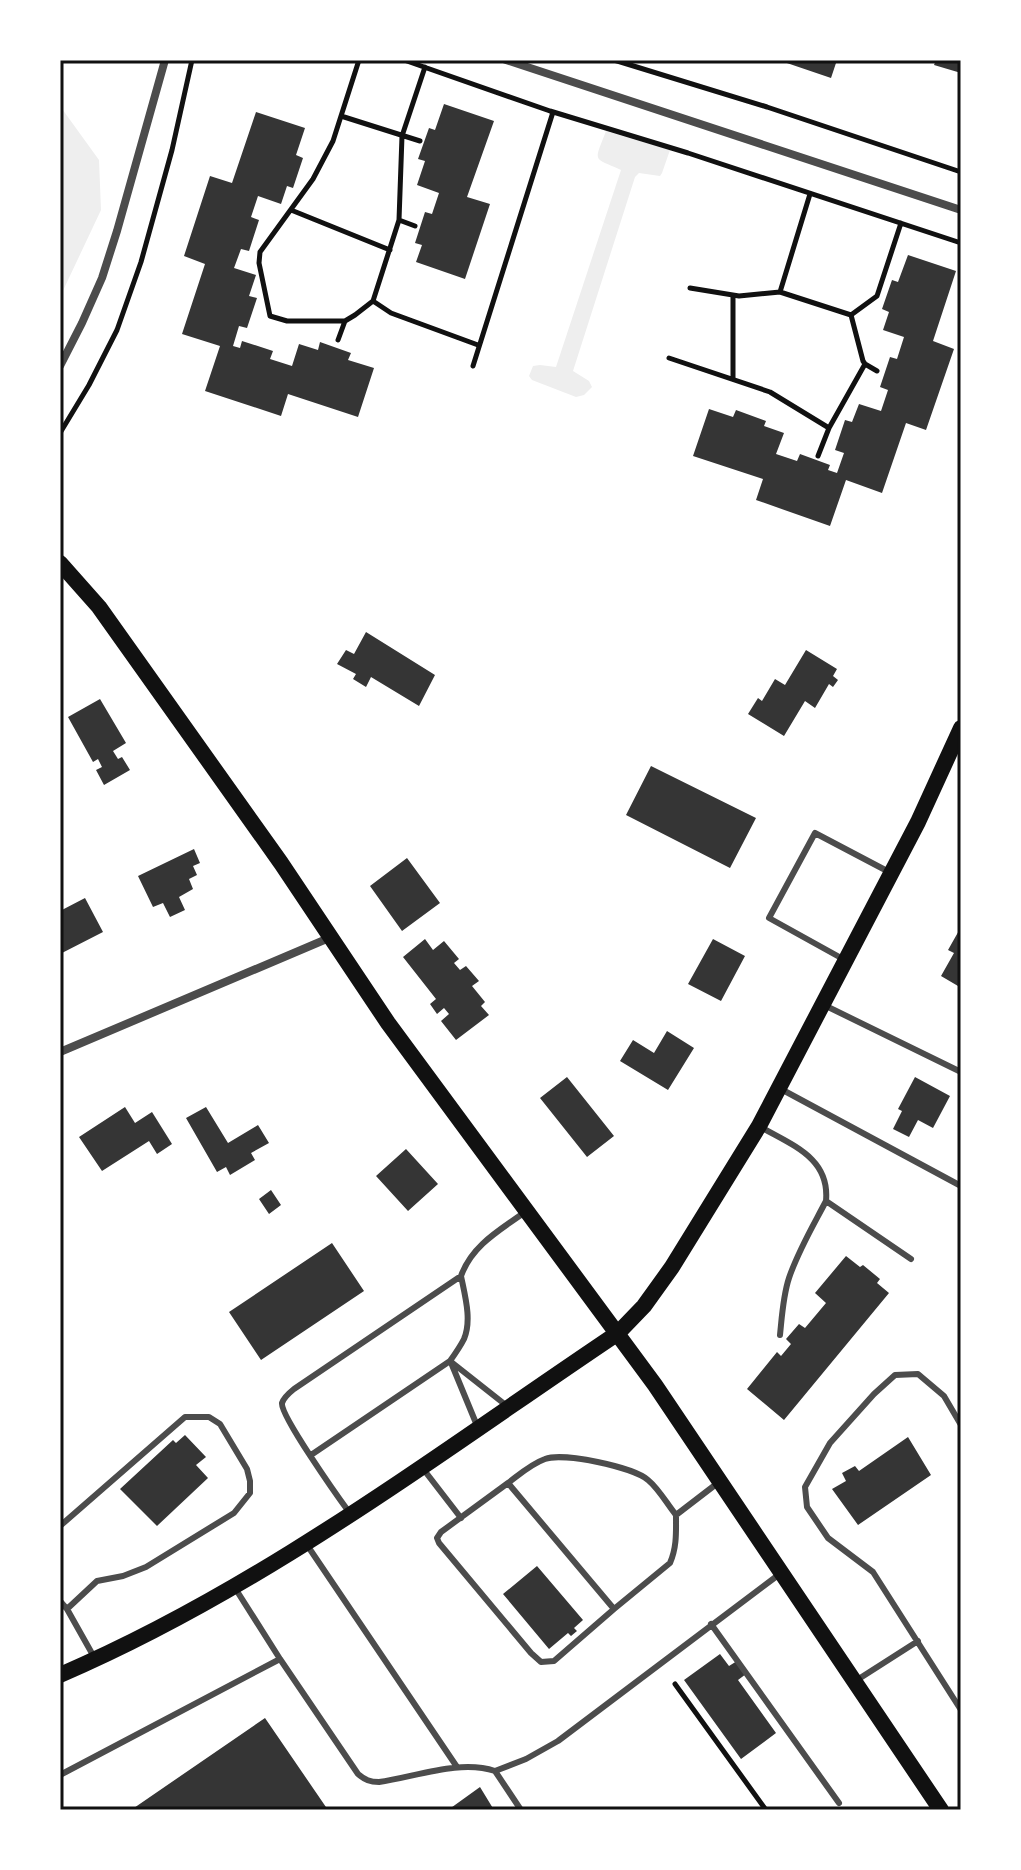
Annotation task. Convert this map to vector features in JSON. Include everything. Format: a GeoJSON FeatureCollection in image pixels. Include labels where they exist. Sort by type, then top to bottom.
{"type":"FeatureCollection","features":[{"type":"Feature","properties":{"kind":"main road"},"geometry":{"type":"LineString","coordinates":[[60,563],[99,607],[281,863],[388,1023],[655,1385],[941,1810]]}},
{"type":"Feature","properties":{"kind":"main road"},"geometry":{"type":"LineString","coordinates":[[60,1675],[96,1660],[234,1588],[306,1544],[618,1333],[644,1306],[672,1267],[759,1126],[918,822],[961,728]]}},
{"type":"Feature","properties":{"kind":"street"},"geometry":{"type":"LineString","coordinates":[[60,366],[102,278],[165,60]]}},
{"type":"Feature","properties":{"kind":"street"},"geometry":{"type":"LineString","coordinates":[[506,60],[961,210]]}},
{"type":"Feature","properties":{"kind":"street"},"geometry":{"type":"LineString","coordinates":[[60,1052],[329,938]]}},
{"type":"Feature","properties":{"kind":"lane"},"geometry":{"type":"LineString","coordinates":[[845,961],[769,918],[815,833],[891,873]]}},
{"type":"Feature","properties":{"kind":"lane"},"geometry":{"type":"LineString","coordinates":[[822,1004],[961,1072]]}},
{"type":"Feature","properties":{"kind":"lane"},"geometry":{"type":"LineString","coordinates":[[779,1088],[961,1186]]}},
{"type":"Feature","properties":{"kind":"lane"},"geometry":{"type":"LineString","coordinates":[[759,1126],[809,1156],[826,1182],[826,1201],[789,1278],[780,1335]]}},
{"type":"Feature","properties":{"kind":"lane"},"geometry":{"type":"LineString","coordinates":[[826,1201],[911,1259]]}},
{"type":"Feature","properties":{"kind":"lane"},"geometry":{"type":"LineString","coordinates":[[311,1455],[450,1361],[467,1328],[461,1276],[465,1265],[473,1252],[527,1210]]}},
{"type":"Feature","properties":{"kind":"lane"},"geometry":{"type":"LineString","coordinates":[[351,1515],[285,1415],[283,1400],[461,1276]]}},
{"type":"Feature","properties":{"kind":"lane"},"geometry":{"type":"LineString","coordinates":[[450,1361],[509,1408]]}},
{"type":"Feature","properties":{"kind":"lane"},"geometry":{"type":"LineString","coordinates":[[450,1361],[478,1429]]}},
{"type":"Feature","properties":{"kind":"lane"},"geometry":{"type":"LineString","coordinates":[[960,1422],[944,1396],[918,1374],[895,1375],[830,1443],[805,1487],[807,1507],[828,1538],[873,1572],[961,1710]]}},
{"type":"Feature","properties":{"kind":"lane"},"geometry":{"type":"LineString","coordinates":[[60,1526],[185,1417],[209,1417],[220,1424],[247,1469],[250,1493],[234,1513],[146,1567],[97,1581],[67,1609]]}},
{"type":"Feature","properties":{"kind":"lane"},"geometry":{"type":"LineString","coordinates":[[557,1456],[618,1466],[650,1482],[676,1515],[675,1553],[670,1563],[554,1661],[541,1662],[439,1543],[437,1538],[441,1532],[461,1518],[532,1464],[557,1456]]}},
{"type":"Feature","properties":{"kind":"lane"},"geometry":{"type":"LineString","coordinates":[[422,1467],[461,1518]]}},
{"type":"Feature","properties":{"kind":"lane"},"geometry":{"type":"LineString","coordinates":[[676,1515],[719,1482]]}},
{"type":"Feature","properties":{"kind":"lane"},"geometry":{"type":"LineString","coordinates":[[508,1483],[614,1609]]}},
{"type":"Feature","properties":{"kind":"lane"},"geometry":{"type":"LineString","coordinates":[[306,1544],[457,1767]]}},
{"type":"Feature","properties":{"kind":"lane"},"geometry":{"type":"LineString","coordinates":[[234,1588],[358,1774],[371,1782],[457,1767],[482,1767],[495,1771],[526,1759],[558,1741],[781,1573]]}},
{"type":"Feature","properties":{"kind":"lane"},"geometry":{"type":"LineString","coordinates":[[60,1601],[96,1660]]}},
{"type":"Feature","properties":{"kind":"lane"},"geometry":{"type":"LineString","coordinates":[[711,1624],[839,1803]]}},
{"type":"Feature","properties":{"kind":"lane"},"geometry":{"type":"LineString","coordinates":[[855,1681],[918,1641]]}},
{"type":"Feature","properties":{"kind":"lane"},"geometry":{"type":"LineString","coordinates":[[60,1775],[280,1659]]}},
{"type":"Feature","properties":{"kind":"lane"},"geometry":{"type":"LineString","coordinates":[[495,1771],[521,1810]]}},
{"type":"Feature","properties":{"kind":"path"},"geometry":{"type":"LineString","coordinates":[[60,433],[89,385],[122,316],[141,262],[172,150],[192,60]]}},
{"type":"Feature","properties":{"kind":"path"},"geometry":{"type":"LineString","coordinates":[[359,60],[333,141],[313,179],[260,252],[259,263],[270,316],[287,321],[345,321],[373,301],[399,220],[402,136],[425,67]]}},
{"type":"Feature","properties":{"kind":"path"},"geometry":{"type":"LineString","coordinates":[[404,60],[553,112],[961,243]]}},
{"type":"Feature","properties":{"kind":"path"},"geometry":{"type":"LineString","coordinates":[[614,60],[961,172]]}},
{"type":"Feature","properties":{"kind":"path"},"geometry":{"type":"LineString","coordinates":[[473,366],[553,112]]}},
{"type":"Feature","properties":{"kind":"path"},"geometry":{"type":"LineString","coordinates":[[341,116],[420,141]]}},
{"type":"Feature","properties":{"kind":"path"},"geometry":{"type":"LineString","coordinates":[[780,292],[810,194]]}},
{"type":"Feature","properties":{"kind":"path"},"geometry":{"type":"LineString","coordinates":[[291,210],[390,250]]}},
{"type":"Feature","properties":{"kind":"path"},"geometry":{"type":"LineString","coordinates":[[399,220],[415,226]]}},
{"type":"Feature","properties":{"kind":"path"},"geometry":{"type":"LineString","coordinates":[[851,315],[877,296],[901,223]]}},
{"type":"Feature","properties":{"kind":"path"},"geometry":{"type":"LineString","coordinates":[[690,288],[733,296],[780,292],[851,315]]}},
{"type":"Feature","properties":{"kind":"path"},"geometry":{"type":"LineString","coordinates":[[733,296],[733,379]]}},
{"type":"Feature","properties":{"kind":"path"},"geometry":{"type":"LineString","coordinates":[[373,301],[391,313],[478,346]]}},
{"type":"Feature","properties":{"kind":"path"},"geometry":{"type":"LineString","coordinates":[[851,315],[865,364],[877,371]]}},
{"type":"Feature","properties":{"kind":"path"},"geometry":{"type":"LineString","coordinates":[[338,340],[345,321]]}},
{"type":"Feature","properties":{"kind":"path"},"geometry":{"type":"LineString","coordinates":[[669,358],[770,392],[829,428]]}},
{"type":"Feature","properties":{"kind":"path"},"geometry":{"type":"LineString","coordinates":[[818,456],[829,428],[865,364]]}},
{"type":"Feature","properties":{"kind":"path"},"geometry":{"type":"LineString","coordinates":[[675,1684],[766,1810]]}},
{"type":"Feature","properties":{"kind":"shaded area"},"geometry":{"type":"Polygon","coordinates":[[[60,106],[99,160],[101,210],[60,297],[60,106]]]}},
{"type":"Feature","properties":{"kind":"shaded area"},"geometry":{"type":"Polygon","coordinates":[[[606,131],[670,150],[660,176],[639,173],[635,177],[573,371],[589,381],[592,387],[584,395],[576,397],[532,380],[529,376],[533,366],[556,367],[621,170],[598,158],[606,131]]]}},
{"type":"Feature","properties":{"kind":"building"},"geometry":{"type":"Polygon","coordinates":[[[778,60],[837,60],[831,78],[778,60]]]}},
{"type":"Feature","properties":{"kind":"building"},"geometry":{"type":"Polygon","coordinates":[[[936,60],[961,60],[961,73],[934,65],[936,60]]]}},
{"type":"Feature","properties":{"kind":"building"},"geometry":{"type":"Polygon","coordinates":[[[444,104],[494,121],[467,197],[490,204],[465,279],[416,262],[422,245],[415,243],[425,212],[432,214],[439,193],[417,185],[425,161],[418,159],[429,128],[435,130],[444,104]]]}},
{"type":"Feature","properties":{"kind":"building"},"geometry":{"type":"Polygon","coordinates":[[[256,112],[305,128],[296,155],[303,158],[293,188],[287,186],[281,204],[258,196],[251,217],[259,220],[249,251],[241,249],[234,268],[256,275],[249,296],[257,298],[247,328],[239,326],[233,346],[240,348],[242,341],[273,351],[270,359],[292,366],[299,344],[318,350],[320,342],[351,353],[348,360],[374,368],[358,417],[288,394],[281,416],[205,391],[220,346],[182,334],[205,264],[184,256],[210,176],[232,183],[256,112]]]}},
{"type":"Feature","properties":{"kind":"building"},"geometry":{"type":"Polygon","coordinates":[[[908,255],[956,271],[933,341],[954,349],[926,430],[906,423],[882,493],[846,480],[830,526],[756,500],[763,479],[693,456],[709,409],[733,417],[736,410],[766,421],[764,426],[784,433],[776,454],[797,461],[800,454],[830,465],[828,470],[837,473],[844,453],[835,450],[845,420],[852,422],[859,404],[881,411],[888,390],[880,387],[890,357],[897,359],[904,337],[883,330],[889,312],[882,309],[892,280],[898,282],[908,255]]]}},
{"type":"Feature","properties":{"kind":"building"},"geometry":{"type":"Polygon","coordinates":[[[366,632],[435,675],[419,706],[371,677],[366,687],[353,679],[356,674],[337,664],[346,650],[354,654],[366,632]]]}},
{"type":"Feature","properties":{"kind":"building"},"geometry":{"type":"Polygon","coordinates":[[[806,650],[837,669],[833,676],[838,680],[833,687],[829,684],[815,708],[805,701],[784,736],[748,714],[758,698],[762,701],[775,679],[785,685],[806,650]]]}},
{"type":"Feature","properties":{"kind":"building"},"geometry":{"type":"Polygon","coordinates":[[[100,699],[126,743],[113,751],[118,759],[122,757],[130,770],[104,785],[96,770],[102,767],[98,759],[93,762],[68,717],[100,699]]]}},
{"type":"Feature","properties":{"kind":"building"},"geometry":{"type":"Polygon","coordinates":[[[651,766],[756,818],[730,868],[626,815],[651,766]]]}},
{"type":"Feature","properties":{"kind":"building"},"geometry":{"type":"Polygon","coordinates":[[[194,849],[200,863],[193,866],[197,875],[189,879],[193,889],[179,897],[185,910],[170,917],[163,903],[153,907],[138,876],[194,849]]]}},
{"type":"Feature","properties":{"kind":"building"},"geometry":{"type":"Polygon","coordinates":[[[407,858],[440,903],[402,931],[370,886],[407,858]]]}},
{"type":"Feature","properties":{"kind":"building"},"geometry":{"type":"Polygon","coordinates":[[[85,898],[103,932],[60,954],[60,911],[85,898]]]}},
{"type":"Feature","properties":{"kind":"building"},"geometry":{"type":"Polygon","coordinates":[[[961,927],[961,980],[958,986],[941,976],[954,953],[948,950],[961,927]]]}},
{"type":"Feature","properties":{"kind":"building"},"geometry":{"type":"Polygon","coordinates":[[[425,939],[433,950],[444,941],[459,959],[454,963],[460,970],[466,966],[479,981],[472,986],[485,1002],[481,1006],[489,1015],[456,1040],[441,1021],[449,1014],[444,1008],[437,1014],[430,1004],[436,999],[403,957],[425,939]]]}},
{"type":"Feature","properties":{"kind":"building"},"geometry":{"type":"Polygon","coordinates":[[[713,939],[745,956],[721,1001],[688,984],[713,939]]]}},
{"type":"Feature","properties":{"kind":"building"},"geometry":{"type":"Polygon","coordinates":[[[667,1031],[694,1048],[668,1090],[620,1061],[633,1040],[654,1053],[667,1031]]]}},
{"type":"Feature","properties":{"kind":"building"},"geometry":{"type":"Polygon","coordinates":[[[567,1077],[614,1136],[587,1157],[540,1098],[567,1077]]]}},
{"type":"Feature","properties":{"kind":"building"},"geometry":{"type":"Polygon","coordinates":[[[915,1077],[950,1096],[933,1128],[918,1120],[909,1137],[893,1129],[902,1111],[898,1109],[915,1077]]]}},
{"type":"Feature","properties":{"kind":"building"},"geometry":{"type":"Polygon","coordinates":[[[125,1107],[135,1123],[152,1112],[172,1144],[157,1154],[149,1141],[102,1171],[79,1137],[125,1107]]]}},
{"type":"Feature","properties":{"kind":"building"},"geometry":{"type":"Polygon","coordinates":[[[206,1107],[228,1143],[258,1125],[269,1143],[251,1153],[255,1160],[230,1175],[226,1167],[217,1172],[186,1118],[206,1107]]]}},
{"type":"Feature","properties":{"kind":"building"},"geometry":{"type":"Polygon","coordinates":[[[406,1149],[438,1184],[408,1211],[376,1176],[406,1149]]]}},
{"type":"Feature","properties":{"kind":"building"},"geometry":{"type":"Polygon","coordinates":[[[271,1190],[281,1205],[269,1214],[259,1199],[271,1190]]]}},
{"type":"Feature","properties":{"kind":"building"},"geometry":{"type":"Polygon","coordinates":[[[332,1243],[364,1291],[261,1360],[229,1312],[332,1243]]]}},
{"type":"Feature","properties":{"kind":"building"},"geometry":{"type":"Polygon","coordinates":[[[846,1256],[880,1279],[877,1283],[889,1293],[784,1420],[747,1389],[777,1352],[781,1356],[791,1344],[786,1339],[799,1324],[805,1328],[826,1303],[815,1293],[846,1256]]]}},
{"type":"Feature","properties":{"kind":"building"},"geometry":{"type":"Polygon","coordinates":[[[185,1435],[206,1457],[196,1465],[208,1478],[157,1526],[120,1489],[173,1440],[176,1443],[185,1435]]]}},
{"type":"Feature","properties":{"kind":"building"},"geometry":{"type":"Polygon","coordinates":[[[908,1437],[931,1475],[858,1525],[832,1489],[846,1481],[842,1473],[855,1466],[859,1471],[908,1437]]]}},
{"type":"Feature","properties":{"kind":"building"},"geometry":{"type":"Polygon","coordinates":[[[537,1566],[583,1620],[574,1628],[577,1631],[571,1636],[568,1633],[549,1649],[503,1594],[537,1566]]]}},
{"type":"Feature","properties":{"kind":"building"},"geometry":{"type":"Polygon","coordinates":[[[720,1654],[729,1666],[737,1661],[746,1674],[738,1680],[776,1733],[741,1759],[684,1680],[720,1654]]]}},
{"type":"Feature","properties":{"kind":"building"},"geometry":{"type":"Polygon","coordinates":[[[265,1718],[328,1810],[131,1810],[265,1718]]]}},
{"type":"Feature","properties":{"kind":"building"},"geometry":{"type":"Polygon","coordinates":[[[480,1787],[494,1810],[448,1810],[480,1787]]]}}]}
